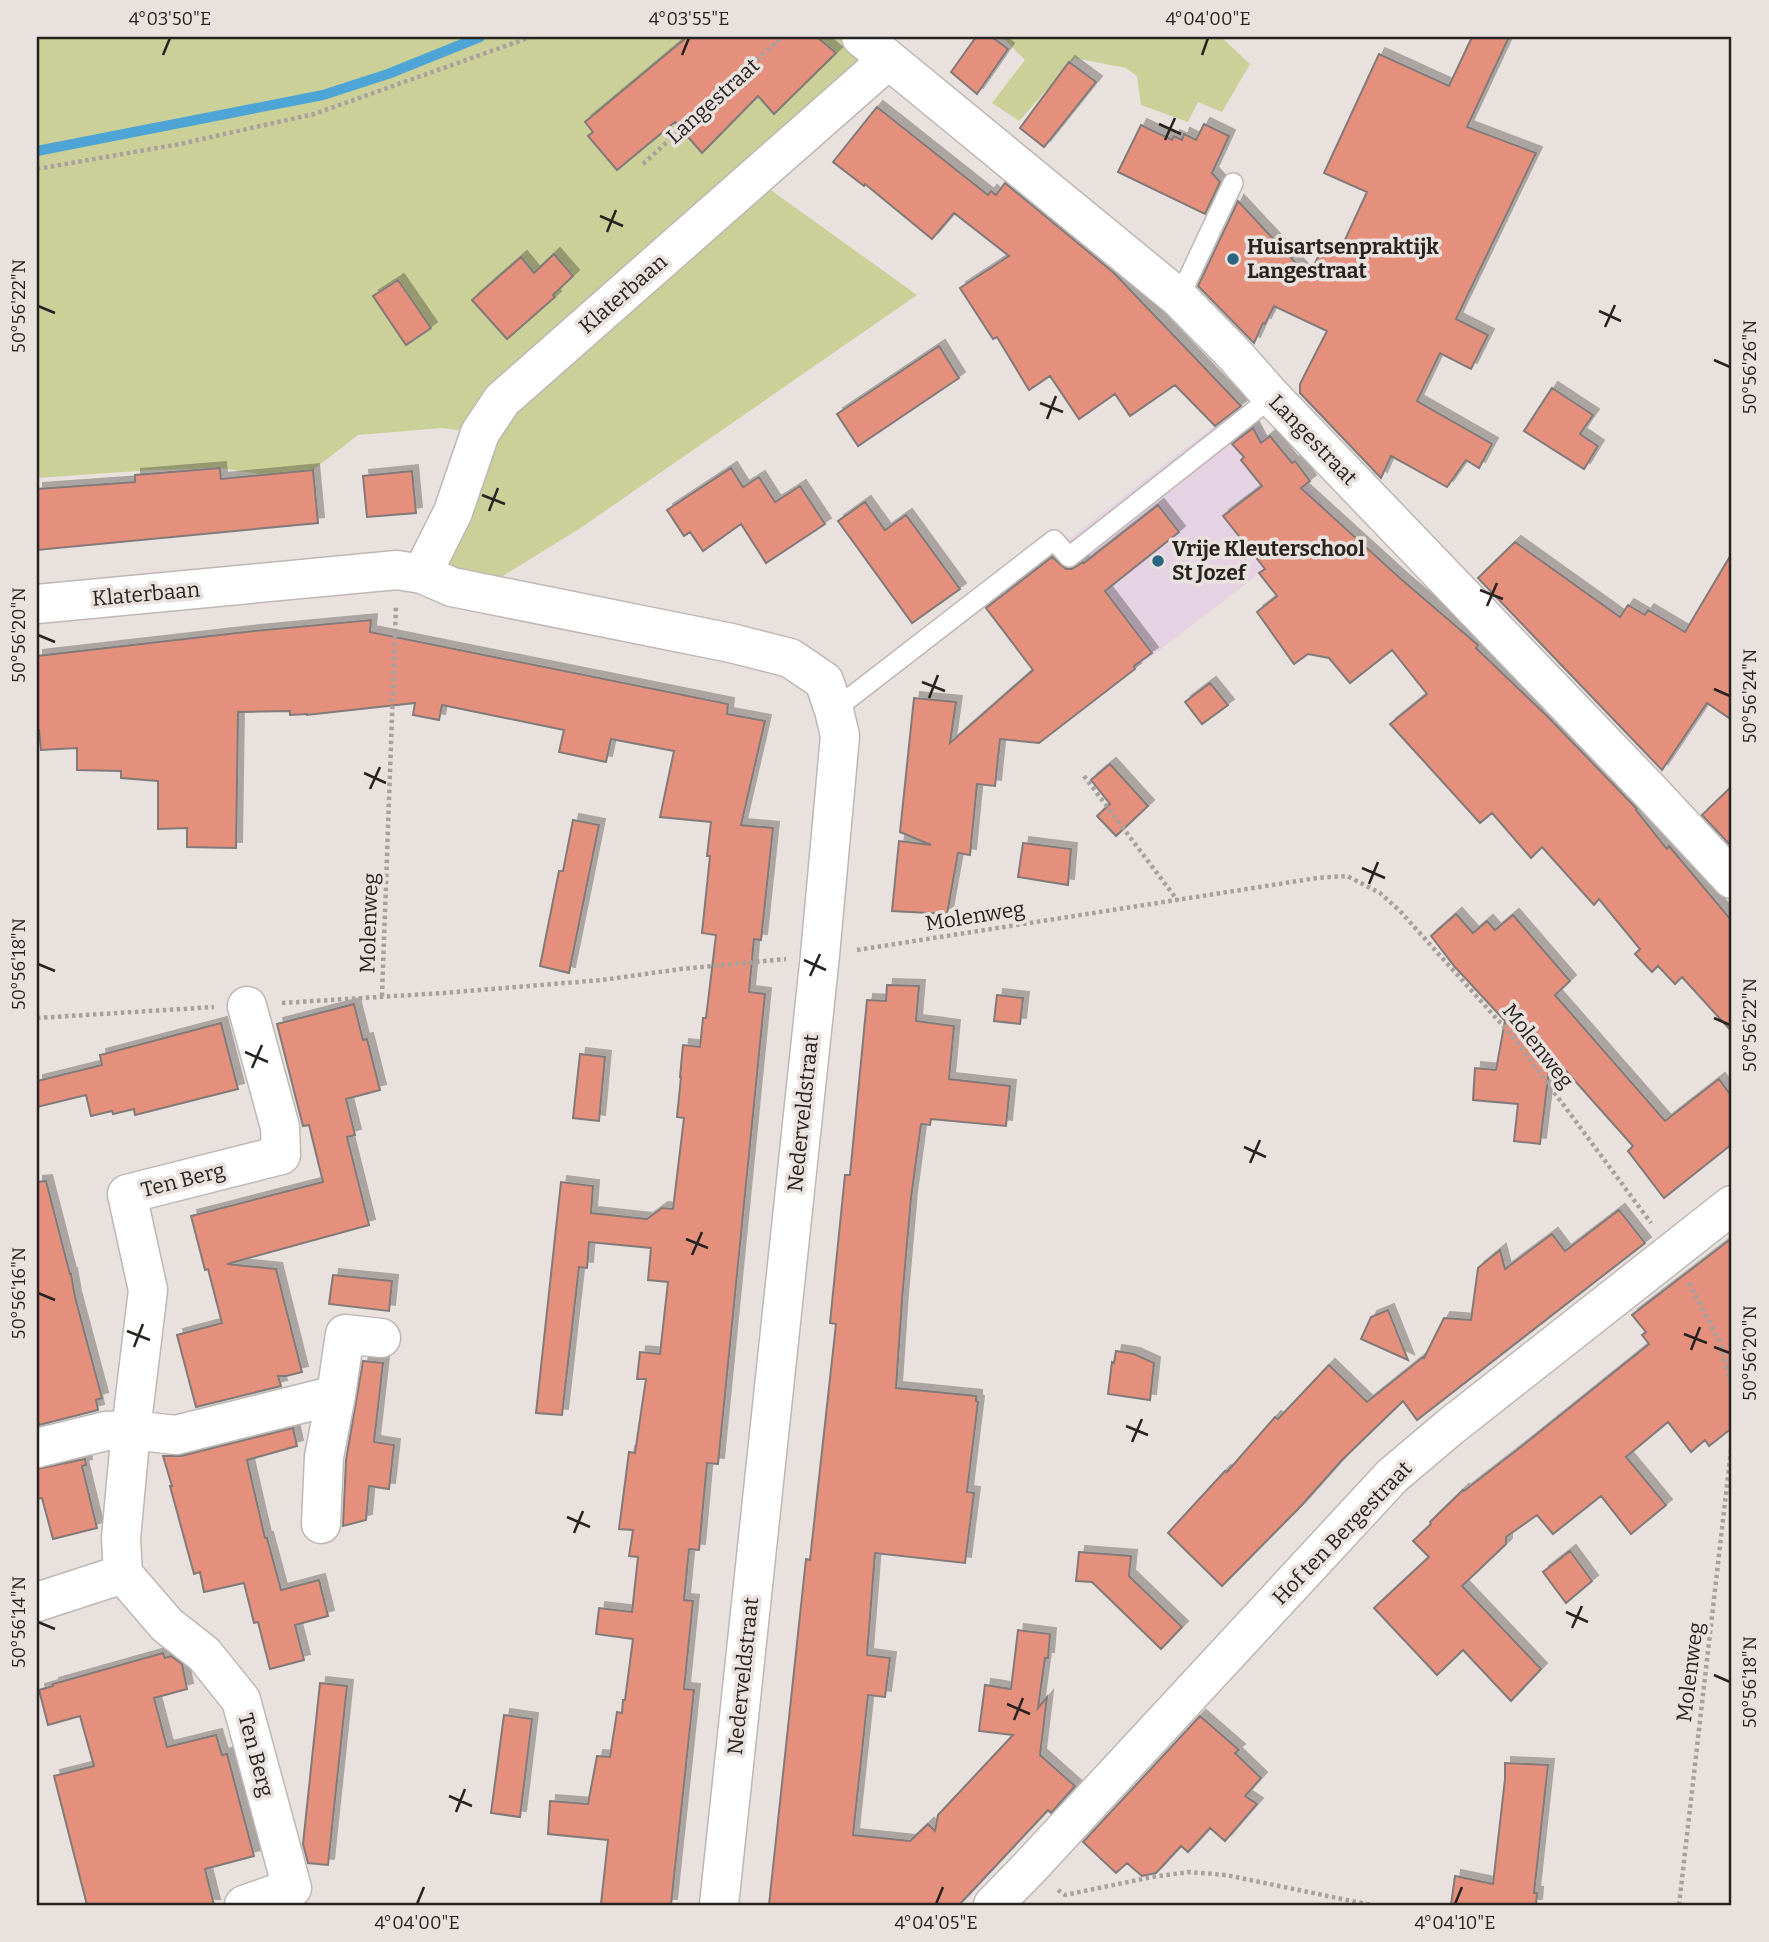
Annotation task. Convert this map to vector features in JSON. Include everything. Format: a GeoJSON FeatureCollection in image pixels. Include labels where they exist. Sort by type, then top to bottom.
{"type":"FeatureCollection","features":[{"type":"Feature","properties":{"kind":"street","name":"Langestraat"},"geometry":{"type":"LineString","coordinates":[[875,48],[1180,298],[1732,879]]}},
{"type":"Feature","properties":{"kind":"street","name":"Klaterbaan"},"geometry":{"type":"LineString","coordinates":[[410,572],[453,512],[480,433],[502,400],[875,48]]}},
{"type":"Feature","properties":{"kind":"street","name":"Klaterbaan"},"geometry":{"type":"LineString","coordinates":[[37,604],[410,572],[452,587],[477,592]]}},
{"type":"Feature","properties":{"kind":"street","name":"Nederveldstraat"},"geometry":{"type":"LineString","coordinates":[[477,592],[731,643],[790,658],[824,681],[840,736],[820,955],[719,1905]]}},
{"type":"Feature","properties":{"kind":"street","name":"Ten Berg"},"geometry":{"type":"LineString","coordinates":[[244,1905],[292,1888],[241,1700],[204,1654],[167,1625],[123,1574],[121,1538],[148,1290],[127,1194],[281,1155],[280,1127],[247,1006]]}},
{"type":"Feature","properties":{"kind":"street","name":"Hof ten Bergestraat"},"geometry":{"type":"LineString","coordinates":[[993,1905],[1392,1476],[1450,1427],[1732,1205]]}},
{"type":"Feature","properties":{"kind":"street"},"geometry":{"type":"LineString","coordinates":[[321,1524],[324,1457],[345,1334],[381,1338]]}},
{"type":"Feature","properties":{"kind":"street"},"geometry":{"type":"LineString","coordinates":[[37,1448],[106,1431],[131,1430],[176,1435],[336,1395]]}},
{"type":"Feature","properties":{"kind":"street"},"geometry":{"type":"LineString","coordinates":[[37,1602],[123,1574]]}},
{"type":"Feature","properties":{"kind":"lane"},"geometry":{"type":"LineString","coordinates":[[1180,298],[1233,183]]}},
{"type":"Feature","properties":{"kind":"lane"},"geometry":{"type":"LineString","coordinates":[[834,710],[1054,540],[1069,557],[1272,397]]}},
{"type":"Feature","properties":{"kind":"path"},"geometry":{"type":"LineString","coordinates":[[37,169],[180,144],[314,114],[531,37]]}},
{"type":"Feature","properties":{"kind":"path","name":"Langestraat"},"geometry":{"type":"LineString","coordinates":[[643,164],[782,37]]}},
{"type":"Feature","properties":{"kind":"path","name":"Molenweg"},"geometry":{"type":"LineString","coordinates":[[410,572],[382,996],[602,980],[820,955],[1317,878],[1347,876],[1380,893],[1416,927],[1514,1038],[1672,1252],[1721,1345],[1732,1389]]}},
{"type":"Feature","properties":{"kind":"path"},"geometry":{"type":"LineString","coordinates":[[1084,776],[1178,901]]}},
{"type":"Feature","properties":{"kind":"path","name":"Molenweg"},"geometry":{"type":"LineString","coordinates":[[1679,1905],[1732,1441]]}},
{"type":"Feature","properties":{"kind":"path"},"geometry":{"type":"LineString","coordinates":[[1030,1867],[1065,1895],[1189,1872],[1226,1875],[1371,1905]]}},
{"type":"Feature","properties":{"kind":"shaded area","name":"Vrije Kleuterschool St Jozef"},"geometry":{"type":"Polygon","coordinates":[[[1241,405],[1333,517],[1070,719],[984,606],[1241,405]]]}},
{"type":"Feature","properties":{"kind":"green space"},"geometry":{"type":"Polygon","coordinates":[[[37,37],[860,37],[888,60],[754,178],[917,295],[579,529],[477,592],[422,574],[480,433],[442,428],[358,435],[313,470],[265,475],[220,468],[37,478],[37,37]]]}},
{"type":"Feature","properties":{"kind":"green space"},"geometry":{"type":"Polygon","coordinates":[[[1002,37],[1221,37],[1250,64],[1222,112],[1198,102],[1188,122],[1141,105],[1137,76],[1126,68],[1075,58],[1019,121],[992,103],[1025,60],[1002,37]]]}},
{"type":"Feature","properties":{"kind":"building"},"geometry":{"type":"Polygon","coordinates":[[[687,37],[817,37],[836,53],[774,114],[758,96],[702,153],[675,122],[617,170],[588,136],[593,132],[585,122],[687,37]]]}},
{"type":"Feature","properties":{"kind":"building"},"geometry":{"type":"Polygon","coordinates":[[[976,37],[992,37],[1008,49],[977,94],[951,72],[976,37]]]}},
{"type":"Feature","properties":{"kind":"building"},"geometry":{"type":"Polygon","coordinates":[[[1472,37],[1509,37],[1467,127],[1536,153],[1456,319],[1488,335],[1471,369],[1440,353],[1417,401],[1492,444],[1479,468],[1466,460],[1447,487],[1391,456],[1381,478],[1300,393],[1300,384],[1327,331],[1274,306],[1254,343],[1198,286],[1238,201],[1308,276],[1324,246],[1339,253],[1367,192],[1324,173],[1379,54],[1449,86],[1472,37]]]}},
{"type":"Feature","properties":{"kind":"building"},"geometry":{"type":"Polygon","coordinates":[[[1069,62],[1096,82],[1044,147],[1020,128],[1069,62]]]}},
{"type":"Feature","properties":{"kind":"building"},"geometry":{"type":"Polygon","coordinates":[[[877,107],[988,195],[991,191],[996,195],[1005,183],[1114,273],[1241,406],[1215,426],[1175,385],[1130,416],[1115,394],[1079,419],[1050,376],[1029,390],[997,337],[993,339],[960,288],[1009,256],[954,213],[932,239],[865,184],[864,186],[833,162],[877,107]]]}},
{"type":"Feature","properties":{"kind":"building"},"geometry":{"type":"Polygon","coordinates":[[[1204,124],[1229,136],[1212,173],[1220,182],[1205,214],[1118,172],[1141,125],[1172,140],[1174,136],[1182,140],[1184,134],[1196,140],[1204,124]]]}},
{"type":"Feature","properties":{"kind":"building"},"geometry":{"type":"Polygon","coordinates":[[[554,254],[573,276],[553,295],[555,297],[507,339],[472,300],[521,257],[534,273],[554,254]]]}},
{"type":"Feature","properties":{"kind":"building"},"geometry":{"type":"Polygon","coordinates":[[[398,280],[431,328],[406,345],[373,296],[398,280]]]}},
{"type":"Feature","properties":{"kind":"building"},"geometry":{"type":"Polygon","coordinates":[[[939,346],[959,378],[858,446],[837,414],[939,346]]]}},
{"type":"Feature","properties":{"kind":"building"},"geometry":{"type":"Polygon","coordinates":[[[1552,388],[1593,415],[1580,434],[1598,446],[1584,469],[1524,431],[1552,388]]]}},
{"type":"Feature","properties":{"kind":"building"},"geometry":{"type":"Polygon","coordinates":[[[1253,428],[1261,443],[1270,436],[1292,463],[1295,461],[1310,481],[1301,488],[1478,645],[1476,648],[1548,717],[1637,809],[1667,849],[1669,846],[1732,921],[1732,1032],[1682,977],[1675,984],[1658,966],[1652,972],[1635,954],[1640,949],[1599,899],[1594,905],[1542,847],[1531,858],[1492,813],[1480,823],[1390,724],[1427,694],[1392,650],[1350,683],[1329,658],[1308,654],[1294,664],[1257,612],[1277,596],[1259,573],[1265,569],[1223,516],[1262,486],[1241,460],[1244,457],[1232,444],[1253,428]]]}},
{"type":"Feature","properties":{"kind":"building"},"geometry":{"type":"Polygon","coordinates":[[[220,468],[221,479],[313,470],[318,523],[37,550],[37,489],[135,482],[135,475],[220,468]]]}},
{"type":"Feature","properties":{"kind":"building"},"geometry":{"type":"Polygon","coordinates":[[[731,468],[743,487],[759,477],[775,502],[800,486],[825,524],[766,563],[741,524],[703,551],[690,532],[684,536],[667,510],[731,468]]]}},
{"type":"Feature","properties":{"kind":"building"},"geometry":{"type":"Polygon","coordinates":[[[412,471],[416,513],[367,517],[363,476],[412,471]]]}},
{"type":"Feature","properties":{"kind":"building"},"geometry":{"type":"Polygon","coordinates":[[[865,502],[885,530],[906,515],[960,589],[912,623],[838,521],[865,502]]]}},
{"type":"Feature","properties":{"kind":"building"},"geometry":{"type":"Polygon","coordinates":[[[1158,505],[1179,532],[1105,591],[1152,653],[1039,743],[1000,739],[995,786],[977,784],[970,855],[958,853],[947,914],[892,911],[899,841],[931,845],[900,832],[914,698],[956,702],[950,743],[1033,670],[986,608],[1052,557],[1066,569],[1084,563],[1158,505]]]}},
{"type":"Feature","properties":{"kind":"building"},"geometry":{"type":"Polygon","coordinates":[[[1515,542],[1620,617],[1628,605],[1645,615],[1648,610],[1685,632],[1732,553],[1732,720],[1707,703],[1662,770],[1478,578],[1515,542]]]}},
{"type":"Feature","properties":{"kind":"building"},"geometry":{"type":"Polygon","coordinates":[[[371,620],[370,632],[728,704],[727,714],[765,721],[741,825],[773,828],[761,940],[754,939],[749,992],[765,994],[718,1464],[707,1463],[699,1550],[689,1549],[684,1600],[693,1601],[684,1689],[694,1690],[671,1905],[602,1905],[608,1840],[548,1834],[550,1801],[588,1804],[597,1756],[610,1757],[617,1712],[622,1713],[625,1700],[633,1639],[596,1634],[599,1608],[632,1612],[638,1557],[629,1556],[633,1530],[619,1529],[629,1452],[635,1453],[646,1379],[637,1379],[640,1352],[660,1354],[668,1282],[648,1280],[651,1248],[589,1242],[587,1268],[579,1267],[562,1415],[536,1413],[561,1182],[593,1186],[591,1213],[647,1219],[662,1208],[673,1209],[684,1118],[677,1117],[683,1045],[700,1047],[716,935],[702,933],[711,822],[660,817],[674,751],[611,739],[606,762],[559,752],[564,730],[442,705],[439,720],[413,715],[415,703],[307,715],[290,715],[290,711],[238,712],[236,848],[187,847],[187,828],[158,829],[158,781],[121,778],[121,771],[77,770],[77,748],[41,750],[37,730],[37,656],[371,620]]]}},
{"type":"Feature","properties":{"kind":"building"},"geometry":{"type":"Polygon","coordinates":[[[1210,683],[1228,705],[1202,724],[1185,702],[1210,683]]]}},
{"type":"Feature","properties":{"kind":"building"},"geometry":{"type":"Polygon","coordinates":[[[1110,764],[1148,806],[1116,836],[1097,816],[1110,804],[1091,780],[1110,764]]]}},
{"type":"Feature","properties":{"kind":"building"},"geometry":{"type":"Polygon","coordinates":[[[1732,786],[1732,847],[1702,815],[1732,786]]]}},
{"type":"Feature","properties":{"kind":"building"},"geometry":{"type":"Polygon","coordinates":[[[573,820],[599,825],[569,973],[540,966],[559,871],[563,871],[573,820]]]}},
{"type":"Feature","properties":{"kind":"building"},"geometry":{"type":"Polygon","coordinates":[[[1023,843],[1071,849],[1068,885],[1018,877],[1023,843]]]}},
{"type":"Feature","properties":{"kind":"building"},"geometry":{"type":"Polygon","coordinates":[[[1456,914],[1473,933],[1487,921],[1495,930],[1513,915],[1570,981],[1555,995],[1665,1121],[1719,1079],[1732,1097],[1732,1144],[1664,1198],[1628,1151],[1633,1146],[1551,1054],[1540,1144],[1514,1141],[1518,1104],[1473,1100],[1475,1068],[1496,1070],[1505,1021],[1455,967],[1431,936],[1456,914]]]}},
{"type":"Feature","properties":{"kind":"building"},"geometry":{"type":"Polygon","coordinates":[[[887,985],[919,986],[916,1021],[954,1026],[949,1079],[1010,1086],[1006,1126],[931,1119],[930,1125],[921,1124],[911,1198],[896,1388],[976,1396],[978,1402],[967,1492],[974,1493],[965,1563],[875,1553],[867,1655],[890,1658],[885,1697],[868,1695],[853,1835],[910,1841],[928,1824],[935,1831],[938,1815],[1013,1735],[979,1731],[985,1685],[1011,1689],[1018,1630],[1050,1634],[1038,1708],[1047,1697],[1040,1755],[1075,1786],[1051,1813],[1048,1810],[959,1905],[769,1905],[806,1559],[810,1560],[836,1324],[830,1323],[845,1175],[850,1175],[867,1000],[886,1001],[887,985]]]}},
{"type":"Feature","properties":{"kind":"building"},"geometry":{"type":"Polygon","coordinates":[[[997,995],[1023,998],[1020,1024],[994,1021],[997,995]]]}},
{"type":"Feature","properties":{"kind":"building"},"geometry":{"type":"Polygon","coordinates":[[[354,1004],[363,1040],[367,1039],[380,1090],[346,1099],[355,1135],[347,1137],[369,1225],[227,1264],[276,1269],[302,1372],[278,1376],[281,1386],[196,1407],[177,1335],[222,1323],[191,1216],[323,1182],[309,1125],[303,1126],[277,1024],[354,1004]]]}},
{"type":"Feature","properties":{"kind":"building"},"geometry":{"type":"Polygon","coordinates":[[[221,1023],[238,1089],[135,1115],[134,1109],[91,1116],[86,1095],[37,1107],[37,1081],[102,1065],[100,1055],[221,1023]]]}},
{"type":"Feature","properties":{"kind":"building"},"geometry":{"type":"Polygon","coordinates":[[[580,1054],[605,1057],[599,1121],[573,1118],[580,1054]]]}},
{"type":"Feature","properties":{"kind":"building"},"geometry":{"type":"Polygon","coordinates":[[[46,1181],[102,1398],[96,1400],[98,1410],[39,1425],[37,1182],[46,1181]]]}},
{"type":"Feature","properties":{"kind":"building"},"geometry":{"type":"Polygon","coordinates":[[[1619,1210],[1645,1243],[1417,1420],[1403,1401],[1342,1460],[1222,1586],[1168,1533],[1275,1417],[1278,1419],[1329,1365],[1367,1402],[1424,1358],[1444,1318],[1471,1320],[1478,1268],[1500,1250],[1505,1269],[1552,1234],[1565,1251],[1619,1210]]]}},
{"type":"Feature","properties":{"kind":"building"},"geometry":{"type":"Polygon","coordinates":[[[1732,1238],[1732,1428],[1709,1446],[1705,1440],[1691,1452],[1668,1422],[1626,1457],[1666,1505],[1631,1534],[1601,1496],[1553,1534],[1537,1515],[1506,1537],[1506,1544],[1462,1586],[1541,1669],[1511,1701],[1463,1650],[1437,1675],[1374,1608],[1429,1557],[1413,1541],[1463,1490],[1649,1344],[1642,1335],[1646,1332],[1632,1315],[1732,1238]]]}},
{"type":"Feature","properties":{"kind":"building"},"geometry":{"type":"Polygon","coordinates":[[[333,1275],[392,1281],[389,1311],[329,1304],[333,1275]]]}},
{"type":"Feature","properties":{"kind":"building"},"geometry":{"type":"Polygon","coordinates":[[[1388,1310],[1408,1360],[1361,1339],[1371,1317],[1388,1310]]]}},
{"type":"Feature","properties":{"kind":"building"},"geometry":{"type":"Polygon","coordinates":[[[1116,1351],[1134,1354],[1154,1363],[1150,1400],[1108,1394],[1116,1351]]]}},
{"type":"Feature","properties":{"kind":"building"},"geometry":{"type":"Polygon","coordinates":[[[363,1361],[383,1363],[374,1442],[394,1445],[389,1489],[369,1486],[366,1520],[343,1526],[346,1460],[363,1361]]]}},
{"type":"Feature","properties":{"kind":"building"},"geometry":{"type":"Polygon","coordinates":[[[293,1428],[297,1446],[247,1460],[265,1538],[281,1590],[319,1580],[328,1616],[295,1625],[304,1660],[270,1669],[258,1622],[254,1623],[244,1583],[204,1592],[200,1572],[194,1574],[163,1456],[181,1456],[293,1428]]]}},
{"type":"Feature","properties":{"kind":"building"},"geometry":{"type":"Polygon","coordinates":[[[85,1459],[86,1465],[82,1466],[97,1528],[53,1539],[42,1498],[37,1499],[37,1469],[85,1459]]]}},
{"type":"Feature","properties":{"kind":"building"},"geometry":{"type":"Polygon","coordinates":[[[1570,1551],[1592,1581],[1566,1603],[1543,1572],[1570,1551]]]}},
{"type":"Feature","properties":{"kind":"building"},"geometry":{"type":"Polygon","coordinates":[[[1079,1552],[1131,1556],[1129,1576],[1182,1627],[1161,1649],[1092,1582],[1076,1581],[1079,1552]]]}},
{"type":"Feature","properties":{"kind":"building"},"geometry":{"type":"Polygon","coordinates":[[[163,1653],[165,1658],[171,1656],[182,1664],[187,1689],[154,1698],[167,1747],[216,1735],[222,1755],[227,1754],[254,1856],[205,1869],[214,1905],[87,1905],[54,1776],[94,1766],[80,1716],[48,1725],[39,1690],[163,1653]]]}},
{"type":"Feature","properties":{"kind":"building"},"geometry":{"type":"Polygon","coordinates":[[[320,1683],[347,1686],[328,1865],[308,1863],[303,1844],[320,1683]]]}},
{"type":"Feature","properties":{"kind":"building"},"geometry":{"type":"Polygon","coordinates":[[[504,1715],[532,1719],[520,1817],[491,1813],[504,1715]]]}},
{"type":"Feature","properties":{"kind":"building"},"geometry":{"type":"Polygon","coordinates":[[[1200,1716],[1239,1750],[1235,1753],[1261,1778],[1245,1796],[1257,1804],[1225,1841],[1210,1828],[1188,1852],[1181,1846],[1156,1873],[1142,1876],[1127,1863],[1116,1873],[1083,1842],[1200,1716]]]}},
{"type":"Feature","properties":{"kind":"building"},"geometry":{"type":"Polygon","coordinates":[[[1505,1763],[1548,1765],[1534,1893],[1537,1893],[1536,1905],[1451,1905],[1455,1876],[1493,1884],[1505,1763]]]}},
{"type":"Feature","properties":{"kind":"waterway"},"geometry":{"type":"LineString","coordinates":[[37,151],[323,95],[388,74],[480,37]]}},
{"type":"Feature","properties":{"kind":"place","name":"Huisartsenpraktijk Langestraat"},"geometry":{"type":"Point","coordinates":[1233,259]}},
{"type":"Feature","properties":{"kind":"place","name":"Vrije Kleuterschool St Jozef"},"geometry":{"type":"Point","coordinates":[1158,561]}}]}
